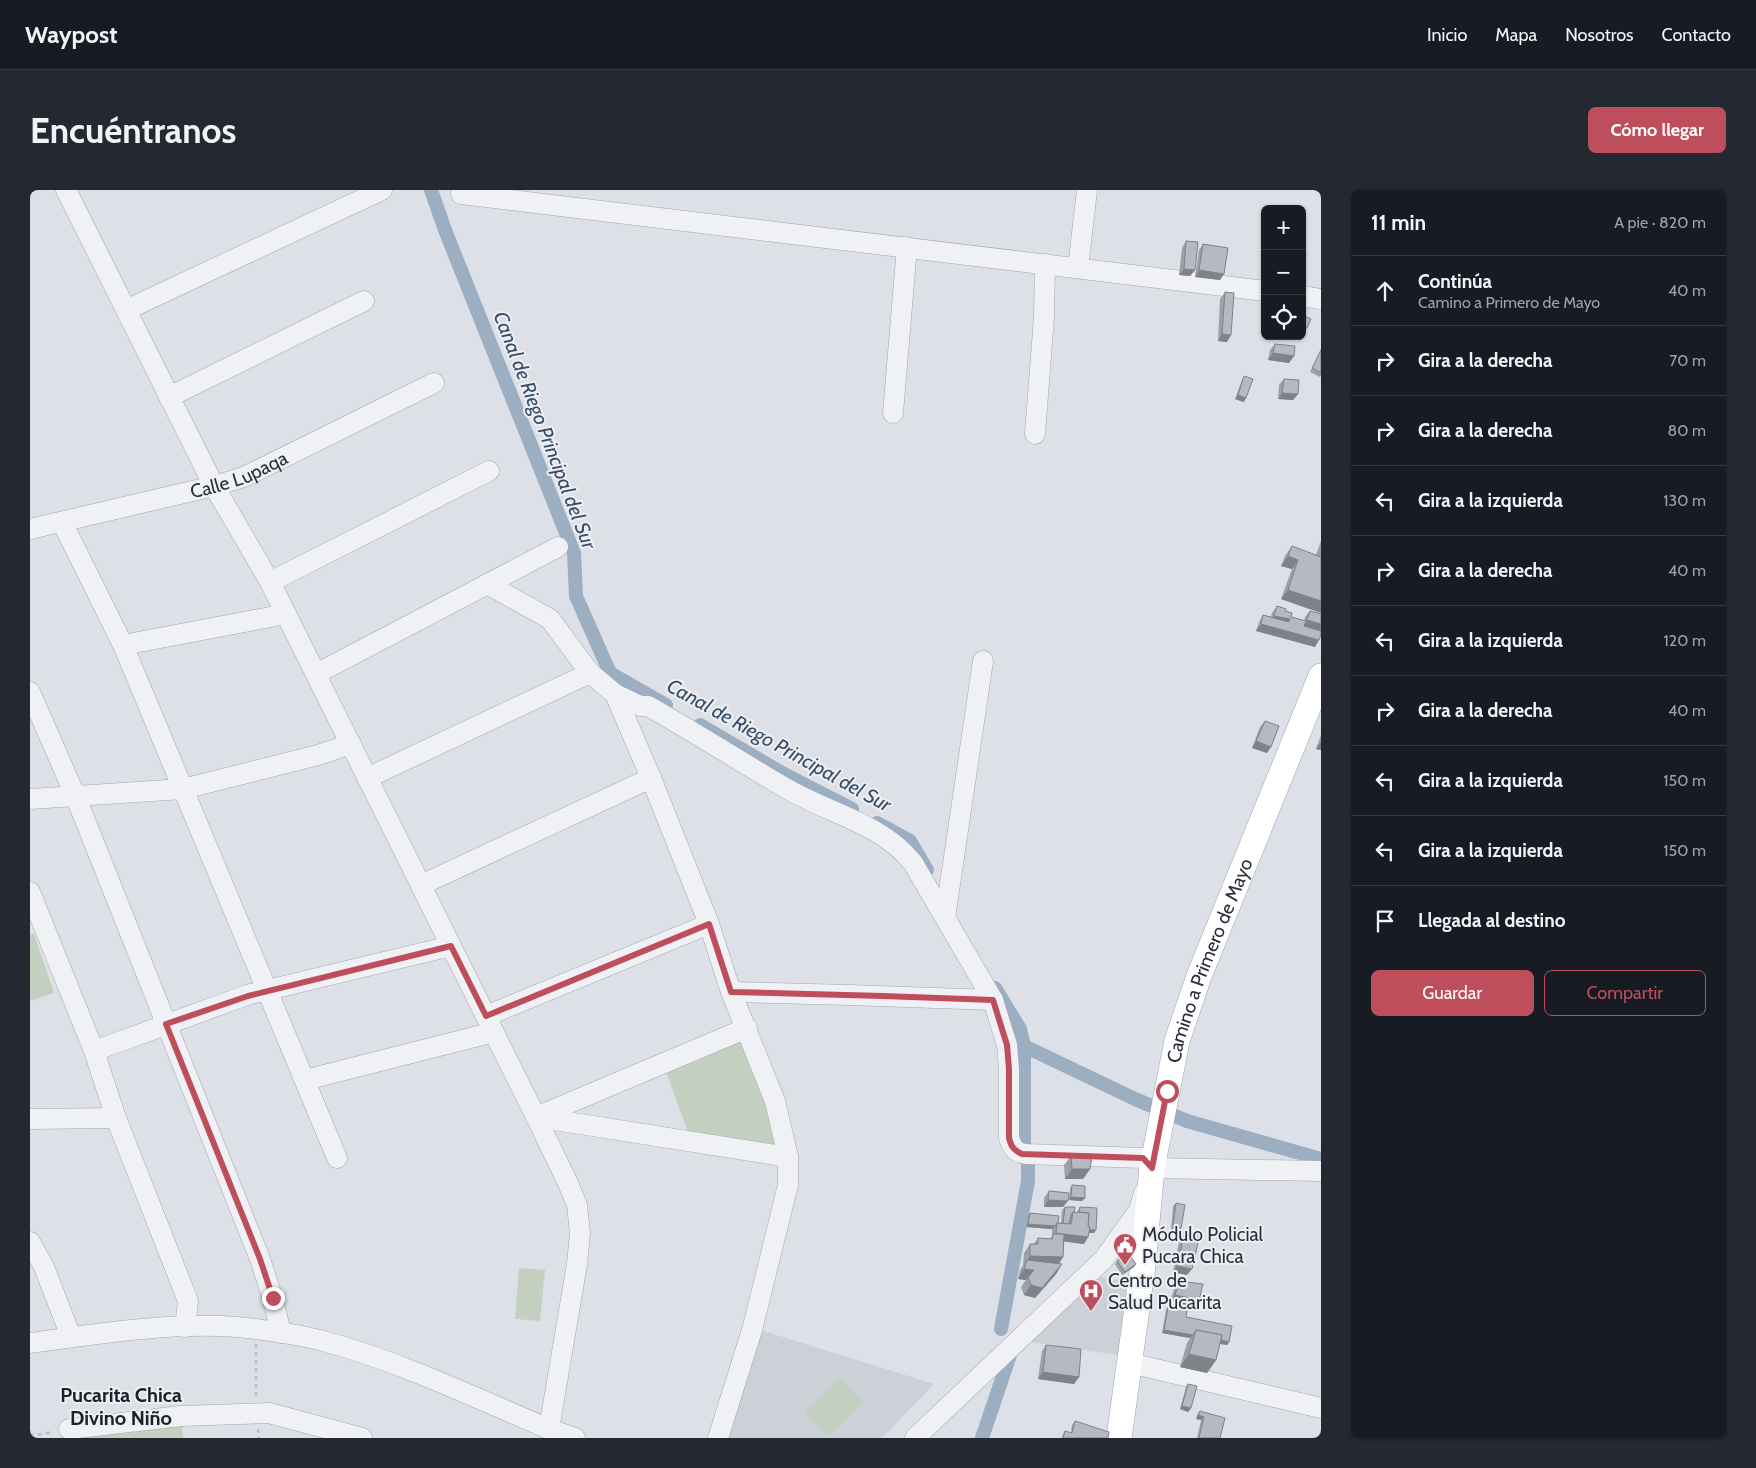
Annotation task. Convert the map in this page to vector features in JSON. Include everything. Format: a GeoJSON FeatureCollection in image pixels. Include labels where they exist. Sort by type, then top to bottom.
{"type":"FeatureCollection","features":[{"type":"Feature","properties":{"kind":"main road","name":"Camino a Primero de Mayo"},"geometry":{"type":"LineString","coordinates":[[1119,1438],[1143,1265],[1152,1168],[1177,1041],[1199,976],[1321,676]]}},
{"type":"Feature","properties":{"kind":"street"},"geometry":{"type":"LineString","coordinates":[[66,190],[214,486],[270,582],[567,1180],[577,1204],[580,1233],[578,1264],[541,1434]]}},
{"type":"Feature","properties":{"kind":"street"},"geometry":{"type":"LineString","coordinates":[[126,310],[382,190]]}},
{"type":"Feature","properties":{"kind":"street"},"geometry":{"type":"LineString","coordinates":[[1078,268],[1087,190]]}},
{"type":"Feature","properties":{"kind":"street"},"geometry":{"type":"LineString","coordinates":[[461,194],[1261,291]]}},
{"type":"Feature","properties":{"kind":"street"},"geometry":{"type":"LineString","coordinates":[[892,413],[907,247]]}},
{"type":"Feature","properties":{"kind":"street"},"geometry":{"type":"LineString","coordinates":[[1035,434],[1044,317],[1045,264]]}},
{"type":"Feature","properties":{"kind":"street"},"geometry":{"type":"LineString","coordinates":[[1306,297],[1321,299]]}},
{"type":"Feature","properties":{"kind":"street"},"geometry":{"type":"LineString","coordinates":[[170,397],[364,301]]}},
{"type":"Feature","properties":{"kind":"street","name":"Calle Lupaqa"},"geometry":{"type":"LineString","coordinates":[[30,529],[214,486],[244,477],[434,383]]}},
{"type":"Feature","properties":{"kind":"street"},"geometry":{"type":"LineString","coordinates":[[270,582],[489,471]]}},
{"type":"Feature","properties":{"kind":"street"},"geometry":{"type":"LineString","coordinates":[[62,522],[123,645],[337,1158]]}},
{"type":"Feature","properties":{"kind":"street"},"geometry":{"type":"LineString","coordinates":[[316,674],[558,547]]}},
{"type":"Feature","properties":{"kind":"street"},"geometry":{"type":"LineString","coordinates":[[487,584],[550,619],[590,673],[615,694],[640,706],[648,706],[791,791],[879,833],[903,851],[913,863],[993,1000],[1007,1045],[1009,1138],[1015,1151],[1026,1154],[1143,1158],[1152,1168],[1321,1171]]}},
{"type":"Feature","properties":{"kind":"street"},"geometry":{"type":"LineString","coordinates":[[123,645],[286,614]]}},
{"type":"Feature","properties":{"kind":"street"},"geometry":{"type":"LineString","coordinates":[[945,918],[983,662]]}},
{"type":"Feature","properties":{"kind":"street"},"geometry":{"type":"LineString","coordinates":[[367,778],[590,673]]}},
{"type":"Feature","properties":{"kind":"street"},"geometry":{"type":"LineString","coordinates":[[30,692],[75,796],[260,1259],[273,1298],[281,1333]]}},
{"type":"Feature","properties":{"kind":"street"},"geometry":{"type":"LineString","coordinates":[[615,694],[651,778],[709,924],[731,992],[775,1102],[788,1157],[788,1185],[752,1330],[718,1438]]}},
{"type":"Feature","properties":{"kind":"street"},"geometry":{"type":"LineString","coordinates":[[30,799],[183,789],[351,744]]}},
{"type":"Feature","properties":{"kind":"street"},"geometry":{"type":"LineString","coordinates":[[421,885],[651,778]]}},
{"type":"Feature","properties":{"kind":"street"},"geometry":{"type":"LineString","coordinates":[[30,892],[36,926],[94,1051],[116,1118],[188,1300],[186,1327]]}},
{"type":"Feature","properties":{"kind":"street"},"geometry":{"type":"LineString","coordinates":[[305,1080],[490,1024],[709,924]]}},
{"type":"Feature","properties":{"kind":"street"},"geometry":{"type":"LineString","coordinates":[[94,1051],[248,996],[451,946]]}},
{"type":"Feature","properties":{"kind":"street"},"geometry":{"type":"LineString","coordinates":[[731,992],[993,1000]]}},
{"type":"Feature","properties":{"kind":"street"},"geometry":{"type":"LineString","coordinates":[[536,1118],[747,1028]]}},
{"type":"Feature","properties":{"kind":"street"},"geometry":{"type":"LineString","coordinates":[[30,1120],[116,1118]]}},
{"type":"Feature","properties":{"kind":"street"},"geometry":{"type":"LineString","coordinates":[[536,1118],[788,1157]]}},
{"type":"Feature","properties":{"kind":"street"},"geometry":{"type":"LineString","coordinates":[[915,1438],[1104,1259],[1139,1210],[1152,1168]]}},
{"type":"Feature","properties":{"kind":"street"},"geometry":{"type":"LineString","coordinates":[[30,1242],[44,1267],[71,1337]]}},
{"type":"Feature","properties":{"kind":"street"},"geometry":{"type":"LineString","coordinates":[[30,1343],[71,1337],[186,1327],[236,1327],[281,1333],[325,1342],[374,1356],[541,1434],[571,1437]]}},
{"type":"Feature","properties":{"kind":"street"},"geometry":{"type":"LineString","coordinates":[[1130,1363],[1321,1408]]}},
{"type":"Feature","properties":{"kind":"street"},"geometry":{"type":"LineString","coordinates":[[69,1429],[181,1416],[270,1413],[362,1438]]}},
{"type":"Feature","properties":{"kind":"path"},"geometry":{"type":"LineString","coordinates":[[256,1330],[256,1414],[259,1438]]}},
{"type":"Feature","properties":{"kind":"path"},"geometry":{"type":"LineString","coordinates":[[30,1436],[69,1429]]}},
{"type":"Feature","properties":{"kind":"shaded area","name":"Centro de Salud Pucarita"},"geometry":{"type":"Polygon","coordinates":[[[1094,1276],[1130,1282],[1118,1355],[1025,1341],[1094,1276]]]}},
{"type":"Feature","properties":{"kind":"shaded area"},"geometry":{"type":"Polygon","coordinates":[[[757,1329],[934,1384],[882,1438],[723,1438],[757,1329]]]}},
{"type":"Feature","properties":{"kind":"green space"},"geometry":{"type":"Polygon","coordinates":[[[34,934],[54,993],[30,1001],[30,935],[34,934]]]}},
{"type":"Feature","properties":{"kind":"green space"},"geometry":{"type":"Polygon","coordinates":[[[741,1038],[771,1108],[779,1148],[688,1132],[666,1072],[741,1038]]]}},
{"type":"Feature","properties":{"kind":"green space"},"geometry":{"type":"Polygon","coordinates":[[[519,1268],[545,1270],[540,1321],[515,1319],[519,1268]]]}},
{"type":"Feature","properties":{"kind":"green space"},"geometry":{"type":"Polygon","coordinates":[[[839,1378],[864,1402],[829,1437],[805,1413],[839,1378]]]}},
{"type":"Feature","properties":{"kind":"green space"},"geometry":{"type":"Polygon","coordinates":[[[182,1422],[183,1438],[73,1438],[182,1422]]]}},
{"type":"Feature","properties":{"kind":"building"},"geometry":{"type":"Polygon","coordinates":[[[1186,241],[1198,242],[1195,270],[1184,269],[1186,241]]]}},
{"type":"Feature","properties":{"kind":"building"},"geometry":{"type":"Polygon","coordinates":[[[1203,244],[1228,248],[1224,274],[1199,270],[1203,244]]]}},
{"type":"Feature","properties":{"kind":"building"},"geometry":{"type":"Polygon","coordinates":[[[1225,292],[1234,293],[1231,335],[1222,334],[1225,292]]]}},
{"type":"Feature","properties":{"kind":"building"},"geometry":{"type":"Polygon","coordinates":[[[1306,316],[1311,319],[1306,328],[1306,316]]]}},
{"type":"Feature","properties":{"kind":"building"},"geometry":{"type":"Polygon","coordinates":[[[1275,344],[1295,346],[1294,356],[1273,353],[1275,344]]]}},
{"type":"Feature","properties":{"kind":"building"},"geometry":{"type":"Polygon","coordinates":[[[1321,350],[1321,373],[1312,368],[1321,350]]]}},
{"type":"Feature","properties":{"kind":"building"},"geometry":{"type":"Polygon","coordinates":[[[1244,376],[1253,379],[1246,398],[1238,395],[1244,376]]]}},
{"type":"Feature","properties":{"kind":"building"},"geometry":{"type":"Polygon","coordinates":[[[1284,379],[1299,380],[1298,394],[1282,393],[1284,379]]]}},
{"type":"Feature","properties":{"kind":"building"},"geometry":{"type":"Polygon","coordinates":[[[1292,546],[1321,557],[1321,601],[1288,590],[1298,560],[1288,556],[1292,546]]]}},
{"type":"Feature","properties":{"kind":"building"},"geometry":{"type":"Polygon","coordinates":[[[1277,606],[1292,613],[1291,617],[1306,621],[1304,626],[1321,631],[1319,640],[1261,624],[1263,615],[1289,622],[1290,619],[1274,616],[1277,606]]]}},
{"type":"Feature","properties":{"kind":"building"},"geometry":{"type":"Polygon","coordinates":[[[1310,611],[1321,614],[1321,624],[1307,620],[1310,611]]]}},
{"type":"Feature","properties":{"kind":"building"},"geometry":{"type":"Polygon","coordinates":[[[1265,721],[1279,726],[1271,747],[1256,741],[1265,721]]]}},
{"type":"Feature","properties":{"kind":"building"},"geometry":{"type":"Polygon","coordinates":[[[1071,1156],[1092,1156],[1090,1169],[1072,1169],[1071,1156]]]}},
{"type":"Feature","properties":{"kind":"building"},"geometry":{"type":"Polygon","coordinates":[[[1072,1185],[1085,1186],[1085,1198],[1071,1197],[1072,1185]]]}},
{"type":"Feature","properties":{"kind":"building"},"geometry":{"type":"Polygon","coordinates":[[[1049,1191],[1069,1193],[1068,1201],[1048,1200],[1049,1191]]]}},
{"type":"Feature","properties":{"kind":"building"},"geometry":{"type":"Polygon","coordinates":[[[1176,1203],[1185,1205],[1181,1228],[1173,1226],[1176,1203]]]}},
{"type":"Feature","properties":{"kind":"building"},"geometry":{"type":"Polygon","coordinates":[[[1065,1207],[1075,1207],[1069,1224],[1063,1224],[1065,1207]]]}},
{"type":"Feature","properties":{"kind":"building"},"geometry":{"type":"Polygon","coordinates":[[[1080,1207],[1097,1208],[1096,1230],[1089,1230],[1089,1213],[1079,1212],[1080,1207]]]}},
{"type":"Feature","properties":{"kind":"building"},"geometry":{"type":"Polygon","coordinates":[[[1073,1212],[1089,1213],[1088,1226],[1090,1227],[1088,1237],[1056,1233],[1057,1223],[1071,1224],[1073,1212]]]}},
{"type":"Feature","properties":{"kind":"building"},"geometry":{"type":"Polygon","coordinates":[[[1030,1213],[1059,1216],[1058,1223],[1055,1226],[1028,1224],[1030,1213]]]}},
{"type":"Feature","properties":{"kind":"building"},"geometry":{"type":"Polygon","coordinates":[[[1185,1230],[1200,1234],[1192,1269],[1177,1266],[1185,1230]]]}},
{"type":"Feature","properties":{"kind":"building"},"geometry":{"type":"Polygon","coordinates":[[[1053,1234],[1064,1234],[1063,1257],[1030,1256],[1030,1244],[1038,1244],[1038,1238],[1052,1239],[1053,1234]]]}},
{"type":"Feature","properties":{"kind":"building"},"geometry":{"type":"Polygon","coordinates":[[[1128,1253],[1136,1264],[1125,1272],[1117,1261],[1128,1253]]]}},
{"type":"Feature","properties":{"kind":"building"},"geometry":{"type":"Polygon","coordinates":[[[1027,1260],[1062,1264],[1042,1288],[1031,1285],[1028,1277],[1034,1270],[1024,1269],[1027,1260]]]}},
{"type":"Feature","properties":{"kind":"building"},"geometry":{"type":"Polygon","coordinates":[[[1179,1281],[1203,1284],[1199,1300],[1175,1295],[1179,1281]]]}},
{"type":"Feature","properties":{"kind":"building"},"geometry":{"type":"Polygon","coordinates":[[[1168,1307],[1187,1311],[1186,1317],[1232,1326],[1229,1342],[1221,1340],[1222,1335],[1196,1330],[1193,1335],[1164,1330],[1168,1307]]]}},
{"type":"Feature","properties":{"kind":"building"},"geometry":{"type":"Polygon","coordinates":[[[1196,1330],[1222,1335],[1216,1360],[1189,1354],[1196,1330]]]}},
{"type":"Feature","properties":{"kind":"building"},"geometry":{"type":"Polygon","coordinates":[[[1046,1345],[1081,1349],[1079,1377],[1043,1372],[1046,1345]]]}},
{"type":"Feature","properties":{"kind":"building"},"geometry":{"type":"Polygon","coordinates":[[[1188,1384],[1197,1386],[1191,1408],[1182,1406],[1188,1384]]]}},
{"type":"Feature","properties":{"kind":"building"},"geometry":{"type":"Polygon","coordinates":[[[1200,1411],[1225,1418],[1220,1438],[1199,1438],[1204,1417],[1198,1415],[1200,1411]]]}},
{"type":"Feature","properties":{"kind":"building"},"geometry":{"type":"Polygon","coordinates":[[[1075,1421],[1109,1432],[1108,1438],[1063,1438],[1065,1431],[1072,1433],[1075,1421]]]}},
{"type":"Feature","properties":{"kind":"waterway","name":"Canal de Riego Principal del Sur"},"geometry":{"type":"LineString","coordinates":[[431,190],[445,230],[574,553],[576,596],[610,673],[666,705]]}},
{"type":"Feature","properties":{"kind":"waterway","name":"Canal de Riego Principal del Sur"},"geometry":{"type":"LineString","coordinates":[[700,725],[782,773],[852,809]]}},
{"type":"Feature","properties":{"kind":"waterway","name":"Canal de Riego Principal del Sur"},"geometry":{"type":"LineString","coordinates":[[877,823],[910,841],[927,870]]}},
{"type":"Feature","properties":{"kind":"waterway","name":"Canal de Riego Principal del Sur"},"geometry":{"type":"LineString","coordinates":[[995,988],[1020,1029],[1024,1046],[1135,1099],[1187,1121],[1321,1159]]}},
{"type":"Feature","properties":{"kind":"waterway"},"geometry":{"type":"LineString","coordinates":[[1001,1329],[1028,1181],[1028,1162],[1024,1147],[1024,1046]]}},
{"type":"Feature","properties":{"kind":"waterway"},"geometry":{"type":"LineString","coordinates":[[982,1438],[1010,1355]]}},
{"type":"Feature","properties":{"kind":"place","name":"Módulo Policial Pucara Chica"},"geometry":{"type":"Point","coordinates":[1125,1266]}},
{"type":"Feature","properties":{"kind":"place","name":"Centro de Salud Pucarita"},"geometry":{"type":"Point","coordinates":[1091,1312]}},
{"type":"Feature","properties":{"kind":"district","name":"Pucarita Chica Divino Niño"},"geometry":{"type":"Point","coordinates":[121,1406]}},
{"type":"Feature","properties":{"kind":"route"},"geometry":{"type":"LineString","coordinates":[[273,1298],[260,1259],[166,1024],[248,996],[451,946],[486,1016],[709,924],[731,992],[993,1000],[1007,1045],[1009,1138],[1015,1151],[1022,1154],[1143,1158],[1152,1168],[1167,1091]]}}]}
